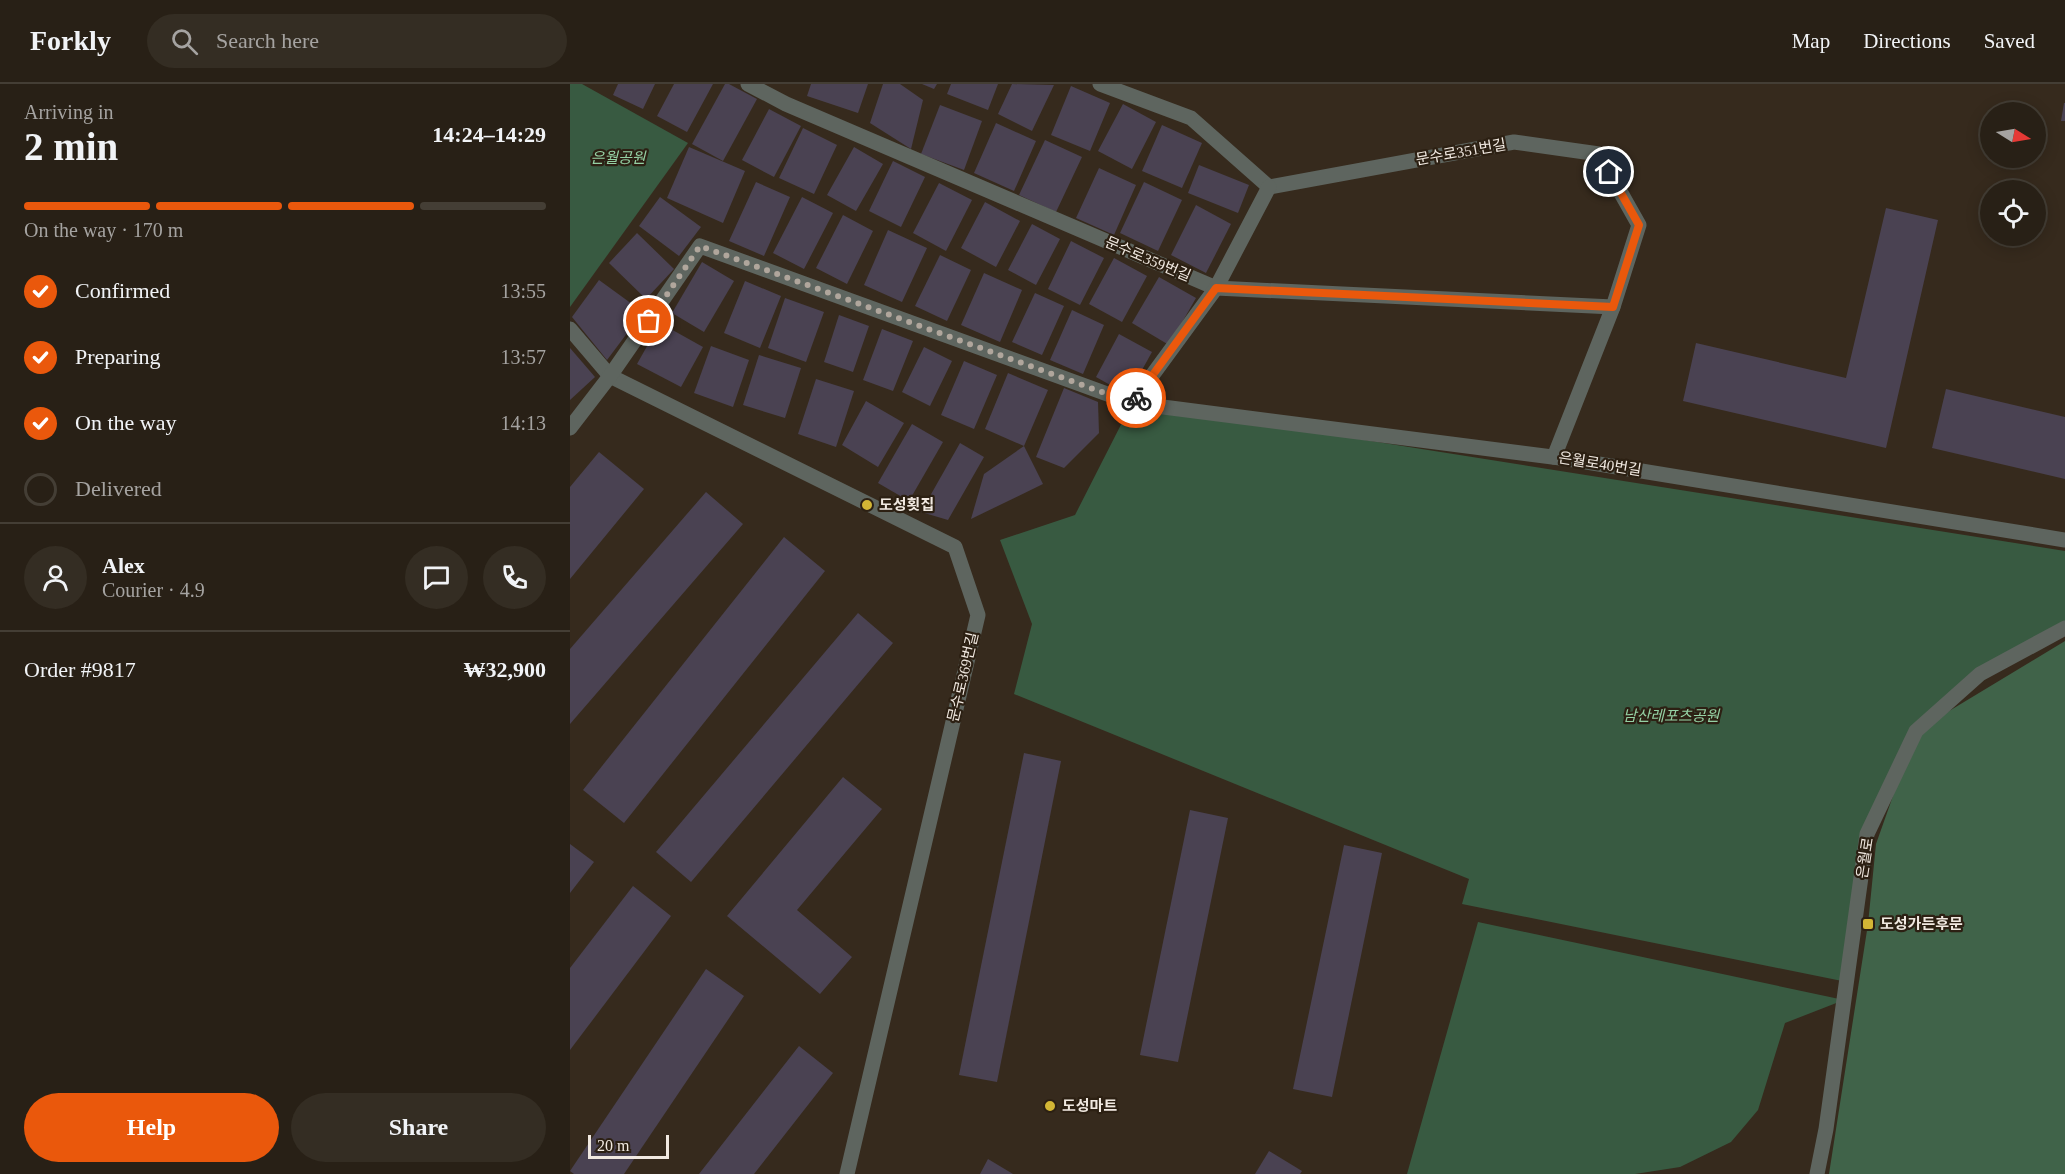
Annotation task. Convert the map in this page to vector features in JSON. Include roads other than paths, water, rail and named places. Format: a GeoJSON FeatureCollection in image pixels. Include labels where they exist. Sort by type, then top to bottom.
{"type":"FeatureCollection","features":[{"type":"Feature","properties":{"kind":"street","name":"문수로359번길"},"geometry":{"type":"LineString","coordinates":[[748,84],[797,108],[1216,288],[1613,307]]}},
{"type":"Feature","properties":{"kind":"street"},"geometry":{"type":"LineString","coordinates":[[1100,84],[1191,117],[1269,187],[1216,288],[1132,403]]}},
{"type":"Feature","properties":{"kind":"street","name":"문수로351번길"},"geometry":{"type":"LineString","coordinates":[[1269,187],[1514,142],[1599,154],[1639,225],[1613,307],[1554,457]]}},
{"type":"Feature","properties":{"kind":"street","name":"은월로40번길"},"geometry":{"type":"LineString","coordinates":[[610,376],[700,246],[1132,403],[1554,457],[2065,540]]}},
{"type":"Feature","properties":{"kind":"street","name":"문수로369번길"},"geometry":{"type":"LineString","coordinates":[[570,329],[610,376],[955,547],[978,615],[847,1174]]}},
{"type":"Feature","properties":{"kind":"street"},"geometry":{"type":"LineString","coordinates":[[570,428],[610,376]]}},
{"type":"Feature","properties":{"kind":"street","name":"은월로"},"geometry":{"type":"LineString","coordinates":[[1817,1174],[1826,1129],[1867,834],[1916,731],[1980,675],[2065,628]]}},
{"type":"Feature","properties":{"kind":"place","name":"도성횟집"},"geometry":{"type":"Point","coordinates":[867,505]}},
{"type":"Feature","properties":{"kind":"place","name":"도성가든후문"},"geometry":{"type":"Point","coordinates":[1868,924]}},
{"type":"Feature","properties":{"kind":"place","name":"도성마트"},"geometry":{"type":"Point","coordinates":[1050,1106]}},
{"type":"Feature","properties":{"kind":"park label","name":"은월공원"},"geometry":{"type":"Point","coordinates":[618,158]}},
{"type":"Feature","properties":{"kind":"park label","name":"남산레포츠공원"},"geometry":{"type":"Point","coordinates":[1671,716]}}]}
